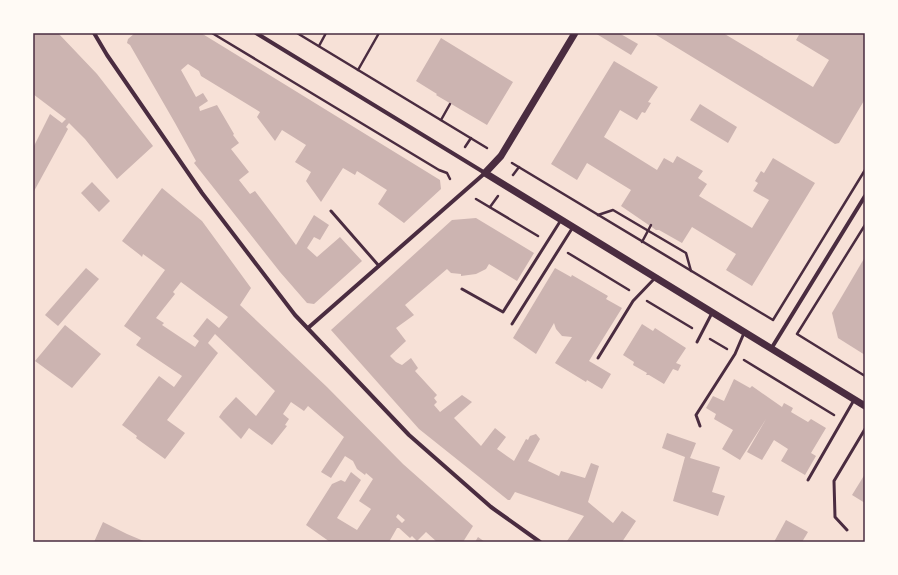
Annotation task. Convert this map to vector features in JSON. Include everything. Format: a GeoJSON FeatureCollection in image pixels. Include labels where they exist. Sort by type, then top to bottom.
{"type":"FeatureCollection","features":[{"type":"Feature","properties":{"kind":"street"},"geometry":{"type":"LineString","coordinates":[[94,33],[107,55],[202,192],[295,315],[409,435],[491,507],[540,542]]}},
{"type":"Feature","properties":{"kind":"street"},"geometry":{"type":"LineString","coordinates":[[256,33],[865,406]]}},
{"type":"Feature","properties":{"kind":"street"},"geometry":{"type":"LineString","coordinates":[[308,328],[485,173],[501,156],[575,33]]}},
{"type":"Feature","properties":{"kind":"street"},"geometry":{"type":"LineString","coordinates":[[771,349],[865,196]]}},
{"type":"Feature","properties":{"kind":"lane"},"geometry":{"type":"LineString","coordinates":[[331,211],[379,266]]}},
{"type":"Feature","properties":{"kind":"lane"},"geometry":{"type":"LineString","coordinates":[[462,289],[503,312],[561,220]]}},
{"type":"Feature","properties":{"kind":"lane"},"geometry":{"type":"LineString","coordinates":[[512,324],[573,227]]}},
{"type":"Feature","properties":{"kind":"lane"},"geometry":{"type":"LineString","coordinates":[[598,358],[633,301],[655,278]]}},
{"type":"Feature","properties":{"kind":"lane"},"geometry":{"type":"LineString","coordinates":[[697,342],[712,313]]}},
{"type":"Feature","properties":{"kind":"lane"},"geometry":{"type":"LineString","coordinates":[[700,426],[696,415],[735,354],[744,333]]}},
{"type":"Feature","properties":{"kind":"lane"},"geometry":{"type":"LineString","coordinates":[[808,480],[854,400]]}},
{"type":"Feature","properties":{"kind":"lane"},"geometry":{"type":"LineString","coordinates":[[847,530],[835,518],[834,481],[865,429]]}},
{"type":"Feature","properties":{"kind":"path"},"geometry":{"type":"LineString","coordinates":[[212,33],[439,170],[447,173],[450,179]]}},
{"type":"Feature","properties":{"kind":"path"},"geometry":{"type":"LineString","coordinates":[[297,33],[487,148]]}},
{"type":"Feature","properties":{"kind":"path"},"geometry":{"type":"LineString","coordinates":[[319,46],[326,33]]}},
{"type":"Feature","properties":{"kind":"path"},"geometry":{"type":"LineString","coordinates":[[358,70],[379,33]]}},
{"type":"Feature","properties":{"kind":"path"},"geometry":{"type":"LineString","coordinates":[[441,120],[450,104]]}},
{"type":"Feature","properties":{"kind":"path"},"geometry":{"type":"LineString","coordinates":[[464,147],[471,138]]}},
{"type":"Feature","properties":{"kind":"path"},"geometry":{"type":"LineString","coordinates":[[511,163],[773,320],[865,170]]}},
{"type":"Feature","properties":{"kind":"path"},"geometry":{"type":"LineString","coordinates":[[447,173],[451,167]]}},
{"type":"Feature","properties":{"kind":"path"},"geometry":{"type":"LineString","coordinates":[[512,177],[519,167]]}},
{"type":"Feature","properties":{"kind":"path"},"geometry":{"type":"LineString","coordinates":[[490,207],[499,194]]}},
{"type":"Feature","properties":{"kind":"path"},"geometry":{"type":"LineString","coordinates":[[476,199],[548,242]]}},
{"type":"Feature","properties":{"kind":"path"},"geometry":{"type":"LineString","coordinates":[[598,215],[613,210],[686,253],[691,271]]}},
{"type":"Feature","properties":{"kind":"path"},"geometry":{"type":"LineString","coordinates":[[642,242],[651,225]]}},
{"type":"Feature","properties":{"kind":"path"},"geometry":{"type":"LineString","coordinates":[[865,225],[797,334],[865,376]]}},
{"type":"Feature","properties":{"kind":"path"},"geometry":{"type":"LineString","coordinates":[[559,248],[842,420]]}},
{"type":"Feature","properties":{"kind":"building"},"geometry":{"type":"Polygon","coordinates":[[[33,33],[58,33],[97,74],[153,146],[117,179],[85,139],[69,123],[66,127],[68,129],[33,193],[33,148],[50,114],[62,123],[66,119],[33,94],[33,33]]]}},
{"type":"Feature","properties":{"kind":"building"},"geometry":{"type":"Polygon","coordinates":[[[135,33],[201,33],[440,180],[441,189],[404,223],[378,204],[387,190],[357,171],[355,175],[343,168],[321,202],[306,181],[311,172],[295,162],[306,145],[282,130],[275,141],[257,117],[260,112],[201,76],[199,71],[188,64],[181,70],[196,97],[203,93],[208,101],[199,107],[200,111],[217,105],[239,143],[231,149],[249,172],[239,180],[250,194],[255,191],[296,245],[314,215],[329,225],[320,240],[314,237],[307,248],[317,257],[340,237],[362,261],[314,304],[307,303],[280,272],[194,163],[196,161],[175,123],[130,45],[127,43],[128,39],[135,33]]]}},
{"type":"Feature","properties":{"kind":"building"},"geometry":{"type":"Polygon","coordinates":[[[595,33],[619,33],[638,44],[631,55],[595,33]]]}},
{"type":"Feature","properties":{"kind":"building"},"geometry":{"type":"Polygon","coordinates":[[[653,33],[723,33],[813,87],[829,60],[796,40],[800,33],[865,33],[865,99],[839,143],[835,144],[653,33]]]}},
{"type":"Feature","properties":{"kind":"building"},"geometry":{"type":"Polygon","coordinates":[[[441,38],[513,82],[487,125],[436,95],[437,94],[416,81],[441,38]]]}},
{"type":"Feature","properties":{"kind":"building"},"geometry":{"type":"Polygon","coordinates":[[[614,61],[658,87],[648,102],[651,103],[645,113],[642,112],[637,120],[620,110],[604,137],[657,170],[664,158],[673,163],[677,156],[703,171],[698,178],[707,184],[699,196],[752,228],[769,200],[753,191],[758,183],[755,181],[761,171],[764,173],[773,158],[815,183],[752,286],[726,270],[736,254],[692,227],[682,243],[659,230],[656,230],[621,206],[631,190],[587,163],[577,180],[551,164],[614,61]]]}},
{"type":"Feature","properties":{"kind":"building"},"geometry":{"type":"Polygon","coordinates":[[[700,104],[737,127],[728,143],[690,120],[700,104]]]}},
{"type":"Feature","properties":{"kind":"building"},"geometry":{"type":"Polygon","coordinates":[[[92,182],[110,201],[99,212],[81,193],[92,182]]]}},
{"type":"Feature","properties":{"kind":"building"},"geometry":{"type":"Polygon","coordinates":[[[162,188],[202,221],[251,288],[240,305],[327,387],[403,464],[473,526],[463,542],[437,542],[426,532],[417,541],[412,536],[410,538],[399,528],[397,528],[389,542],[330,542],[306,525],[332,484],[341,480],[345,482],[351,472],[361,480],[337,518],[357,530],[371,509],[359,501],[373,479],[366,473],[365,475],[357,469],[353,461],[345,456],[331,478],[321,472],[344,437],[308,406],[304,411],[291,402],[283,414],[289,419],[285,425],[287,426],[272,445],[249,428],[241,439],[219,417],[223,411],[236,397],[256,416],[275,391],[215,334],[208,343],[218,353],[167,420],[185,433],[165,459],[136,438],[137,436],[122,425],[159,376],[174,387],[182,376],[136,345],[141,338],[124,326],[165,270],[143,254],[142,257],[122,241],[162,188]],[[181,282],[173,292],[175,294],[156,318],[164,323],[162,325],[195,347],[199,341],[193,336],[207,318],[219,328],[228,317],[181,282]],[[398,514],[396,517],[402,523],[405,520],[398,514]]]}},
{"type":"Feature","properties":{"kind":"building"},"geometry":{"type":"Polygon","coordinates":[[[476,218],[534,253],[517,281],[489,264],[486,269],[476,274],[461,276],[461,274],[451,273],[447,269],[405,305],[414,315],[396,328],[406,341],[390,356],[402,365],[411,358],[418,368],[415,371],[437,395],[434,398],[437,402],[434,405],[440,412],[462,395],[472,402],[454,418],[481,446],[495,428],[506,437],[497,449],[514,461],[526,439],[528,440],[530,436],[536,434],[540,439],[528,461],[559,476],[561,471],[585,478],[591,463],[599,466],[588,502],[613,523],[622,511],[636,521],[622,542],[569,542],[567,541],[584,516],[515,492],[510,500],[508,500],[419,429],[331,330],[452,220],[476,218]]]}},
{"type":"Feature","properties":{"kind":"building"},"geometry":{"type":"Polygon","coordinates":[[[865,257],[865,355],[838,338],[832,313],[865,257]]]}},
{"type":"Feature","properties":{"kind":"building"},"geometry":{"type":"Polygon","coordinates":[[[86,268],[99,279],[58,326],[45,315],[86,268]]]}},
{"type":"Feature","properties":{"kind":"building"},"geometry":{"type":"Polygon","coordinates":[[[555,268],[571,277],[572,275],[608,296],[606,299],[622,308],[589,361],[611,374],[602,389],[587,380],[586,382],[555,363],[572,337],[562,336],[556,329],[554,323],[536,354],[513,338],[555,268]]]}},
{"type":"Feature","properties":{"kind":"building"},"geometry":{"type":"Polygon","coordinates":[[[642,324],[653,331],[655,328],[686,348],[676,363],[681,365],[678,371],[673,369],[664,384],[649,375],[646,375],[647,373],[633,365],[634,362],[623,355],[642,324]]]}},
{"type":"Feature","properties":{"kind":"building"},"geometry":{"type":"Polygon","coordinates":[[[65,325],[101,354],[72,388],[35,361],[65,325]]]}},
{"type":"Feature","properties":{"kind":"building"},"geometry":{"type":"Polygon","coordinates":[[[734,379],[750,388],[752,386],[782,407],[784,403],[793,408],[791,412],[808,422],[811,419],[826,428],[811,453],[816,456],[805,475],[781,461],[788,449],[774,440],[762,460],[747,452],[766,419],[740,460],[722,449],[733,430],[714,419],[716,414],[706,408],[713,396],[724,401],[734,379]]]}},
{"type":"Feature","properties":{"kind":"building"},"geometry":{"type":"Polygon","coordinates":[[[667,433],[696,443],[690,458],[720,467],[712,492],[725,496],[718,516],[673,501],[685,457],[662,448],[667,433]]]}},
{"type":"Feature","properties":{"kind":"building"},"geometry":{"type":"Polygon","coordinates":[[[865,474],[865,503],[852,495],[865,474]]]}},
{"type":"Feature","properties":{"kind":"building"},"geometry":{"type":"Polygon","coordinates":[[[786,520],[808,532],[802,542],[774,542],[786,520]]]}},
{"type":"Feature","properties":{"kind":"building"},"geometry":{"type":"Polygon","coordinates":[[[103,522],[127,534],[146,542],[94,542],[103,522]]]}},
{"type":"Feature","properties":{"kind":"building"},"geometry":{"type":"Polygon","coordinates":[[[478,537],[485,542],[475,542],[478,537]]]}}]}
